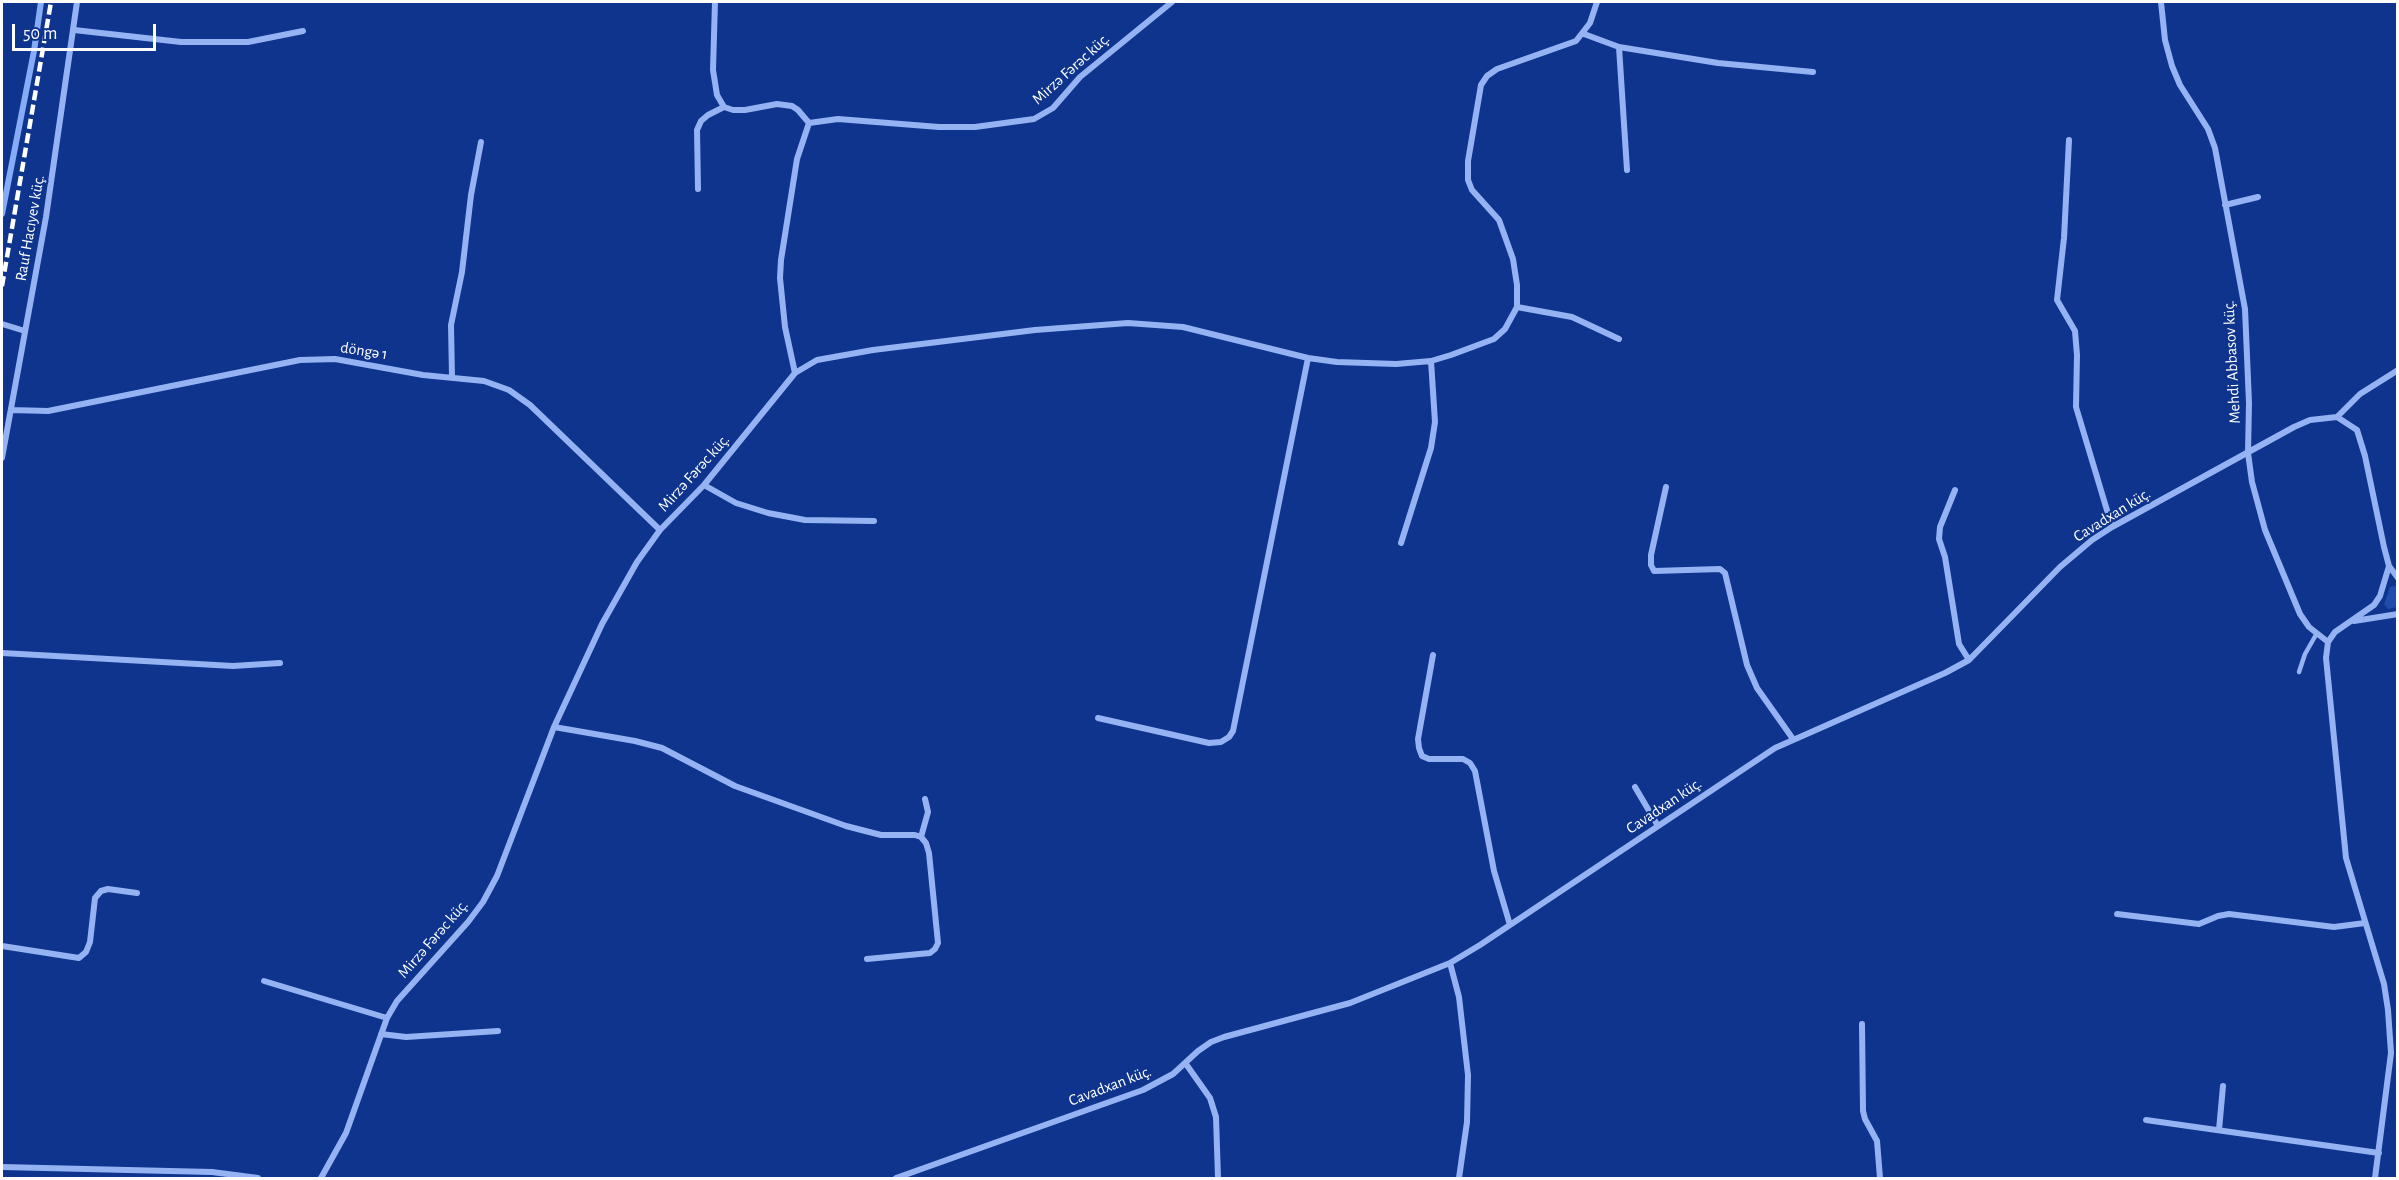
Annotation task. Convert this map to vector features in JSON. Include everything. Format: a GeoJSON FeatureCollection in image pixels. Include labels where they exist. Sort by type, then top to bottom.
{"type":"FeatureCollection","features":[{"type":"Feature","properties":{"kind":"street","name":"Rauf Hacıyev küç."},"geometry":{"type":"LineString","coordinates":[[2,458],[61,124],[77,2]]}},
{"type":"Feature","properties":{"kind":"street"},"geometry":{"type":"LineString","coordinates":[[715,2],[713,70],[717,95],[724,107]]}},
{"type":"Feature","properties":{"kind":"street","name":"Mirzə Fərəc küç."},"geometry":{"type":"LineString","coordinates":[[809,123],[837,119],[939,127],[975,127],[1034,118],[1053,108],[1080,77],[1172,2]]}},
{"type":"Feature","properties":{"kind":"street"},"geometry":{"type":"LineString","coordinates":[[698,189],[697,130],[701,121],[708,115],[724,107],[739,110],[777,104],[792,106],[809,123],[797,159],[781,260],[780,278],[785,327],[795,373],[817,360],[862,351],[1035,330],[1128,323],[1183,327],[1308,358],[1337,362],[1396,364],[1431,361],[1494,339],[1505,328],[1517,307],[1513,259],[1506,236],[1499,220],[1472,190],[1468,180],[1468,161],[1481,85],[1487,76],[1497,69],[1576,41],[1584,34],[1590,23],[1597,2]]}},
{"type":"Feature","properties":{"kind":"street","name":"Mehdi Abbasov küç."},"geometry":{"type":"LineString","coordinates":[[2161,2],[2165,40],[2172,66],[2180,85],[2208,129],[2215,148],[2245,309],[2249,403],[2248,453],[2252,482],[2265,530],[2300,614],[2309,627],[2328,642]]}},
{"type":"Feature","properties":{"kind":"street"},"geometry":{"type":"LineString","coordinates":[[74,30],[181,42],[248,42],[303,31]]}},
{"type":"Feature","properties":{"kind":"street"},"geometry":{"type":"LineString","coordinates":[[1584,34],[1619,48],[1749,67],[1812,72]]}},
{"type":"Feature","properties":{"kind":"street"},"geometry":{"type":"LineString","coordinates":[[1619,48],[1627,170]]}},
{"type":"Feature","properties":{"kind":"street"},"geometry":{"type":"LineString","coordinates":[[2069,140],[2064,238],[2057,300],[2075,331],[2076,407],[2112,527]]}},
{"type":"Feature","properties":{"kind":"street"},"geometry":{"type":"LineString","coordinates":[[452,377],[451,325],[462,273],[471,195],[481,142]]}},
{"type":"Feature","properties":{"kind":"street"},"geometry":{"type":"LineString","coordinates":[[2225,205],[2258,197]]}},
{"type":"Feature","properties":{"kind":"street"},"geometry":{"type":"LineString","coordinates":[[1517,307],[1572,317],[1619,339]]}},
{"type":"Feature","properties":{"kind":"street"},"geometry":{"type":"LineString","coordinates":[[2,324],[25,331]]}},
{"type":"Feature","properties":{"kind":"street"},"geometry":{"type":"LineString","coordinates":[[1098,718],[1209,742],[1221,742],[1233,731],[1308,358]]}},
{"type":"Feature","properties":{"kind":"street","name":"döngə 1"},"geometry":{"type":"LineString","coordinates":[[10,410],[48,411],[300,360],[335,359],[423,375],[484,381],[509,390],[530,405],[660,530]]}},
{"type":"Feature","properties":{"kind":"street"},"geometry":{"type":"LineString","coordinates":[[1401,543],[1435,422],[1431,361]]}},
{"type":"Feature","properties":{"kind":"street"},"geometry":{"type":"LineString","coordinates":[[2397,370],[2360,394],[2337,417],[2357,430],[2361,440],[2389,566],[2397,578]]}},
{"type":"Feature","properties":{"kind":"street","name":"Mirzə Fərəc küç."},"geometry":{"type":"LineString","coordinates":[[321,1179],[346,1133],[387,1018],[397,1000],[483,902],[497,876],[554,727],[602,624],[637,562],[660,530],[704,485],[795,373]]}},
{"type":"Feature","properties":{"kind":"street","name":"Cavadxan küç."},"geometry":{"type":"LineString","coordinates":[[896,1179],[1143,1090],[1162,1081],[1186,1064],[1198,1051],[1224,1037],[1350,1003],[1450,963],[1775,748],[1945,673],[1969,660],[2060,567],[2092,540],[2112,527],[2310,420],[2337,417]]}},
{"type":"Feature","properties":{"kind":"street"},"geometry":{"type":"LineString","coordinates":[[704,485],[736,503],[768,513],[805,520],[874,521]]}},
{"type":"Feature","properties":{"kind":"street"},"geometry":{"type":"LineString","coordinates":[[1666,487],[1652,555],[1651,565],[1654,571],[1720,568],[1725,573],[1747,665],[1757,688],[1793,739]]}},
{"type":"Feature","properties":{"kind":"street"},"geometry":{"type":"LineString","coordinates":[[1955,490],[1943,518],[1939,538],[1945,557],[1959,644],[1969,660]]}},
{"type":"Feature","properties":{"kind":"street"},"geometry":{"type":"LineString","coordinates":[[2375,1179],[2391,1053],[2388,1010],[2384,984],[2346,858],[2341,828],[2326,658],[2328,642],[2335,632],[2374,605],[2380,596],[2389,566]]}},
{"type":"Feature","properties":{"kind":"street"},"geometry":{"type":"LineString","coordinates":[[2352,621],[2397,615]]}},
{"type":"Feature","properties":{"kind":"street"},"geometry":{"type":"LineString","coordinates":[[2,653],[233,666],[280,663]]}},
{"type":"Feature","properties":{"kind":"street"},"geometry":{"type":"LineString","coordinates":[[1433,655],[1418,739],[1419,748],[1422,756],[1429,759],[1463,759],[1470,763],[1475,771],[1494,871],[1510,925]]}},
{"type":"Feature","properties":{"kind":"street"},"geometry":{"type":"LineString","coordinates":[[554,727],[662,748],[735,786],[846,826],[881,835],[921,837],[927,843],[930,853],[938,943],[930,953],[867,959]]}},
{"type":"Feature","properties":{"kind":"street"},"geometry":{"type":"LineString","coordinates":[[1635,787],[1658,826]]}},
{"type":"Feature","properties":{"kind":"street"},"geometry":{"type":"LineString","coordinates":[[921,837],[928,812],[925,799]]}},
{"type":"Feature","properties":{"kind":"street"},"geometry":{"type":"LineString","coordinates":[[2,946],[80,958],[86,952],[95,898],[101,891],[108,889],[137,893]]}},
{"type":"Feature","properties":{"kind":"street"},"geometry":{"type":"LineString","coordinates":[[2117,914],[2199,924],[2229,914],[2334,927],[2366,923]]}},
{"type":"Feature","properties":{"kind":"street"},"geometry":{"type":"LineString","coordinates":[[1450,963],[1459,997],[1468,1075],[1467,1122],[1459,1179]]}},
{"type":"Feature","properties":{"kind":"street"},"geometry":{"type":"LineString","coordinates":[[264,981],[387,1018]]}},
{"type":"Feature","properties":{"kind":"street"},"geometry":{"type":"LineString","coordinates":[[1862,1024],[1863,1111],[1877,1142],[1880,1179]]}},
{"type":"Feature","properties":{"kind":"street"},"geometry":{"type":"LineString","coordinates":[[381,1034],[406,1037],[498,1031]]}},
{"type":"Feature","properties":{"kind":"street"},"geometry":{"type":"LineString","coordinates":[[1186,1064],[1210,1098],[1216,1117],[1218,1179]]}},
{"type":"Feature","properties":{"kind":"street"},"geometry":{"type":"LineString","coordinates":[[2388,1081],[2397,1081]]}},
{"type":"Feature","properties":{"kind":"street"},"geometry":{"type":"LineString","coordinates":[[2219,1130],[2223,1086]]}},
{"type":"Feature","properties":{"kind":"street"},"geometry":{"type":"LineString","coordinates":[[2145,1120],[2379,1153]]}},
{"type":"Feature","properties":{"kind":"street"},"geometry":{"type":"LineString","coordinates":[[2,1167],[212,1172],[258,1179]]}},
{"type":"Feature","properties":{"kind":"lane"},"geometry":{"type":"LineString","coordinates":[[2299,672],[2305,654],[2317,633]]}},
{"type":"Feature","properties":{"kind":"shaded area"},"geometry":{"type":"Polygon","coordinates":[[[2396,586],[2397,607],[2388,609],[2384,604],[2390,587],[2396,586]]]}},
{"type":"Feature","properties":{"kind":"waterway"},"geometry":{"type":"LineString","coordinates":[[2,214],[34,51],[41,2]]}},
{"type":"Feature","properties":{"kind":"railway"},"geometry":{"type":"LineString","coordinates":[[2,286],[51,2]]}}]}
